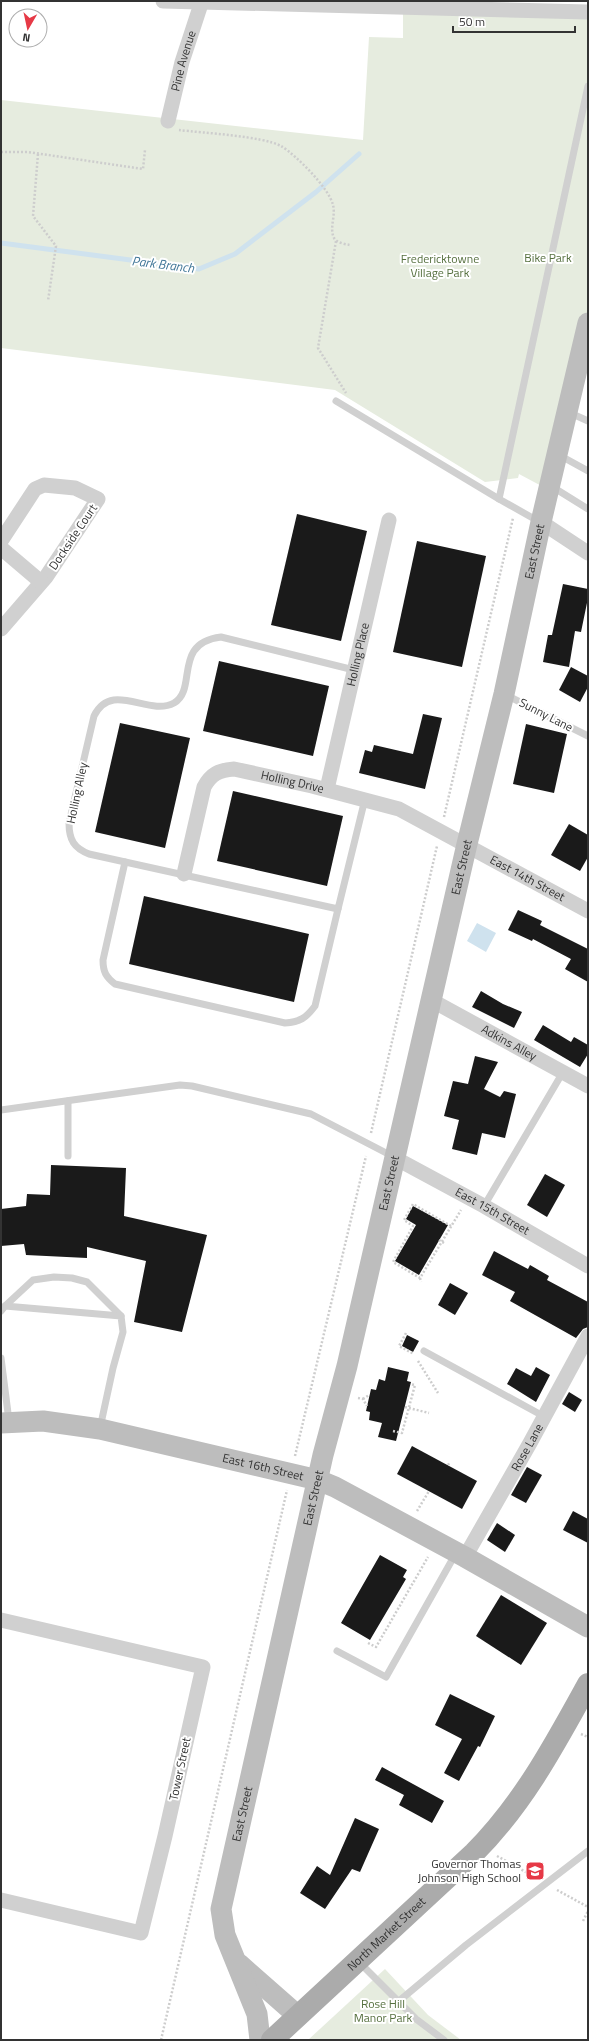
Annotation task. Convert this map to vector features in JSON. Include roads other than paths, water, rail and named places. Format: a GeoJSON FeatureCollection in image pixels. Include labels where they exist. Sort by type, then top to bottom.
{"type":"FeatureCollection","features":[{"type":"Feature","properties":{"kind":"main road","name":"East Street"},"geometry":{"type":"LineString","coordinates":[[298,2016],[237,1963],[225,1935],[220,1909],[318,1480],[347,1366],[467,844],[504,694],[540,522],[550,486],[567,411],[584,363],[588,323]]}},
{"type":"Feature","properties":{"kind":"main road","name":"East 16th Street"},"geometry":{"type":"LineString","coordinates":[[5,1422],[43,1421],[100,1428],[318,1480],[335,1487],[461,1555],[588,1627]]}},
{"type":"Feature","properties":{"kind":"main road","name":"North Market Street"},"geometry":{"type":"LineString","coordinates":[[272,2040],[498,1829],[522,1796],[588,1684]]}},
{"type":"Feature","properties":{"kind":"main road"},"geometry":{"type":"LineString","coordinates":[[237,1963],[257,2014],[260,2040]]}},
{"type":"Feature","properties":{"kind":"street"},"geometry":{"type":"LineString","coordinates":[[163,1],[533,6],[588,12]]}},
{"type":"Feature","properties":{"kind":"street","name":"Pine Avenue"},"geometry":{"type":"LineString","coordinates":[[172,126],[182,62],[202,2]]}},
{"type":"Feature","properties":{"kind":"street","name":"Dockside Court"},"geometry":{"type":"LineString","coordinates":[[1,541],[35,489],[44,485],[75,488],[98,499],[41,582],[1,629]]}},
{"type":"Feature","properties":{"kind":"street","name":"Holling Place"},"geometry":{"type":"LineString","coordinates":[[327,789],[389,520]]}},
{"type":"Feature","properties":{"kind":"street"},"geometry":{"type":"LineString","coordinates":[[540,522],[588,553]]}},
{"type":"Feature","properties":{"kind":"street","name":"Dockside Court"},"geometry":{"type":"LineString","coordinates":[[1,548],[41,582]]}},
{"type":"Feature","properties":{"kind":"street","name":"Holling Drive"},"geometry":{"type":"LineString","coordinates":[[184,874],[204,787],[215,773],[224,770],[234,770],[327,789],[400,809],[467,844]]}},
{"type":"Feature","properties":{"kind":"street","name":"East 14th Street"},"geometry":{"type":"LineString","coordinates":[[467,844],[588,911]]}},
{"type":"Feature","properties":{"kind":"street","name":"Adkins Alley"},"geometry":{"type":"LineString","coordinates":[[431,1000],[588,1086]]}},
{"type":"Feature","properties":{"kind":"street","name":"East 15th Street"},"geometry":{"type":"LineString","coordinates":[[395,1158],[484,1206],[588,1266]]}},
{"type":"Feature","properties":{"kind":"street","name":"Rose Lane"},"geometry":{"type":"LineString","coordinates":[[461,1555],[544,1417],[588,1336]]}},
{"type":"Feature","properties":{"kind":"street","name":"Tower Street"},"geometry":{"type":"LineString","coordinates":[[1,1620],[203,1667],[165,1836],[141,1933],[1,1900]]}},
{"type":"Feature","properties":{"kind":"lane"},"geometry":{"type":"LineString","coordinates":[[499,499],[588,86]]}},
{"type":"Feature","properties":{"kind":"lane"},"geometry":{"type":"LineString","coordinates":[[336,401],[540,522]]}},
{"type":"Feature","properties":{"kind":"lane"},"geometry":{"type":"LineString","coordinates":[[567,411],[588,421]]}},
{"type":"Feature","properties":{"kind":"lane"},"geometry":{"type":"LineString","coordinates":[[557,454],[588,471]]}},
{"type":"Feature","properties":{"kind":"lane"},"geometry":{"type":"LineString","coordinates":[[550,486],[588,509]]}},
{"type":"Feature","properties":{"kind":"lane","name":"Holling Alley"},"geometry":{"type":"LineString","coordinates":[[338,909],[89,854],[78,849],[69,835],[69,823],[94,716],[98,709],[105,702],[127,700],[155,706],[167,706],[176,701],[182,692],[192,654],[202,643],[212,638],[221,637],[354,670]]}},
{"type":"Feature","properties":{"kind":"lane","name":"Sunny Lane"},"geometry":{"type":"LineString","coordinates":[[504,694],[588,736]]}},
{"type":"Feature","properties":{"kind":"lane"},"geometry":{"type":"LineString","coordinates":[[126,862],[103,960],[103,970],[107,978],[115,984],[285,1023],[298,1022],[307,1016],[315,1006],[365,799]]}},
{"type":"Feature","properties":{"kind":"lane"},"geometry":{"type":"LineString","coordinates":[[484,1206],[564,1072]]}},
{"type":"Feature","properties":{"kind":"lane"},"geometry":{"type":"LineString","coordinates":[[1,1110],[180,1085],[192,1086],[311,1114],[395,1158]]}},
{"type":"Feature","properties":{"kind":"lane"},"geometry":{"type":"LineString","coordinates":[[68,1101],[68,1156]]}},
{"type":"Feature","properties":{"kind":"lane"},"geometry":{"type":"LineString","coordinates":[[3,1308],[33,1280],[54,1277],[72,1278],[87,1282],[121,1316],[123,1332],[113,1368],[100,1428]]}},
{"type":"Feature","properties":{"kind":"lane"},"geometry":{"type":"LineString","coordinates":[[3,1308],[121,1316]]}},
{"type":"Feature","properties":{"kind":"lane"},"geometry":{"type":"LineString","coordinates":[[424,1351],[544,1417]]}},
{"type":"Feature","properties":{"kind":"lane"},"geometry":{"type":"LineString","coordinates":[[1,1358],[5,1422]]}},
{"type":"Feature","properties":{"kind":"lane"},"geometry":{"type":"LineString","coordinates":[[337,1651],[386,1677],[461,1555]]}},
{"type":"Feature","properties":{"kind":"lane"},"geometry":{"type":"LineString","coordinates":[[399,2001],[466,1945],[588,1851]]}},
{"type":"Feature","properties":{"kind":"lane"},"geometry":{"type":"LineString","coordinates":[[358,1961],[416,2018],[444,2040]]}},
{"type":"Feature","properties":{"kind":"water"},"geometry":{"type":"Polygon","coordinates":[[[477,923],[496,933],[486,952],[467,941],[477,923]]]}},
{"type":"Feature","properties":{"kind":"waterway","name":"Park Branch"},"geometry":{"type":"LineString","coordinates":[[1,243],[199,269],[235,254],[316,192],[359,154]]}},
{"type":"Feature","properties":{"kind":"place","name":"Governor Thomas Johnson High School"},"geometry":{"type":"Point","coordinates":[535,1871]}},
{"type":"Feature","properties":{"kind":"park label","name":"Bike Park"},"geometry":{"type":"Point","coordinates":[548,258]}},
{"type":"Feature","properties":{"kind":"park label","name":"Fredericktowne Village Park"},"geometry":{"type":"Point","coordinates":[440,266]}},
{"type":"Feature","properties":{"kind":"park label","name":"Rose Hill Manor Park"},"geometry":{"type":"Point","coordinates":[383,2011]}}]}
